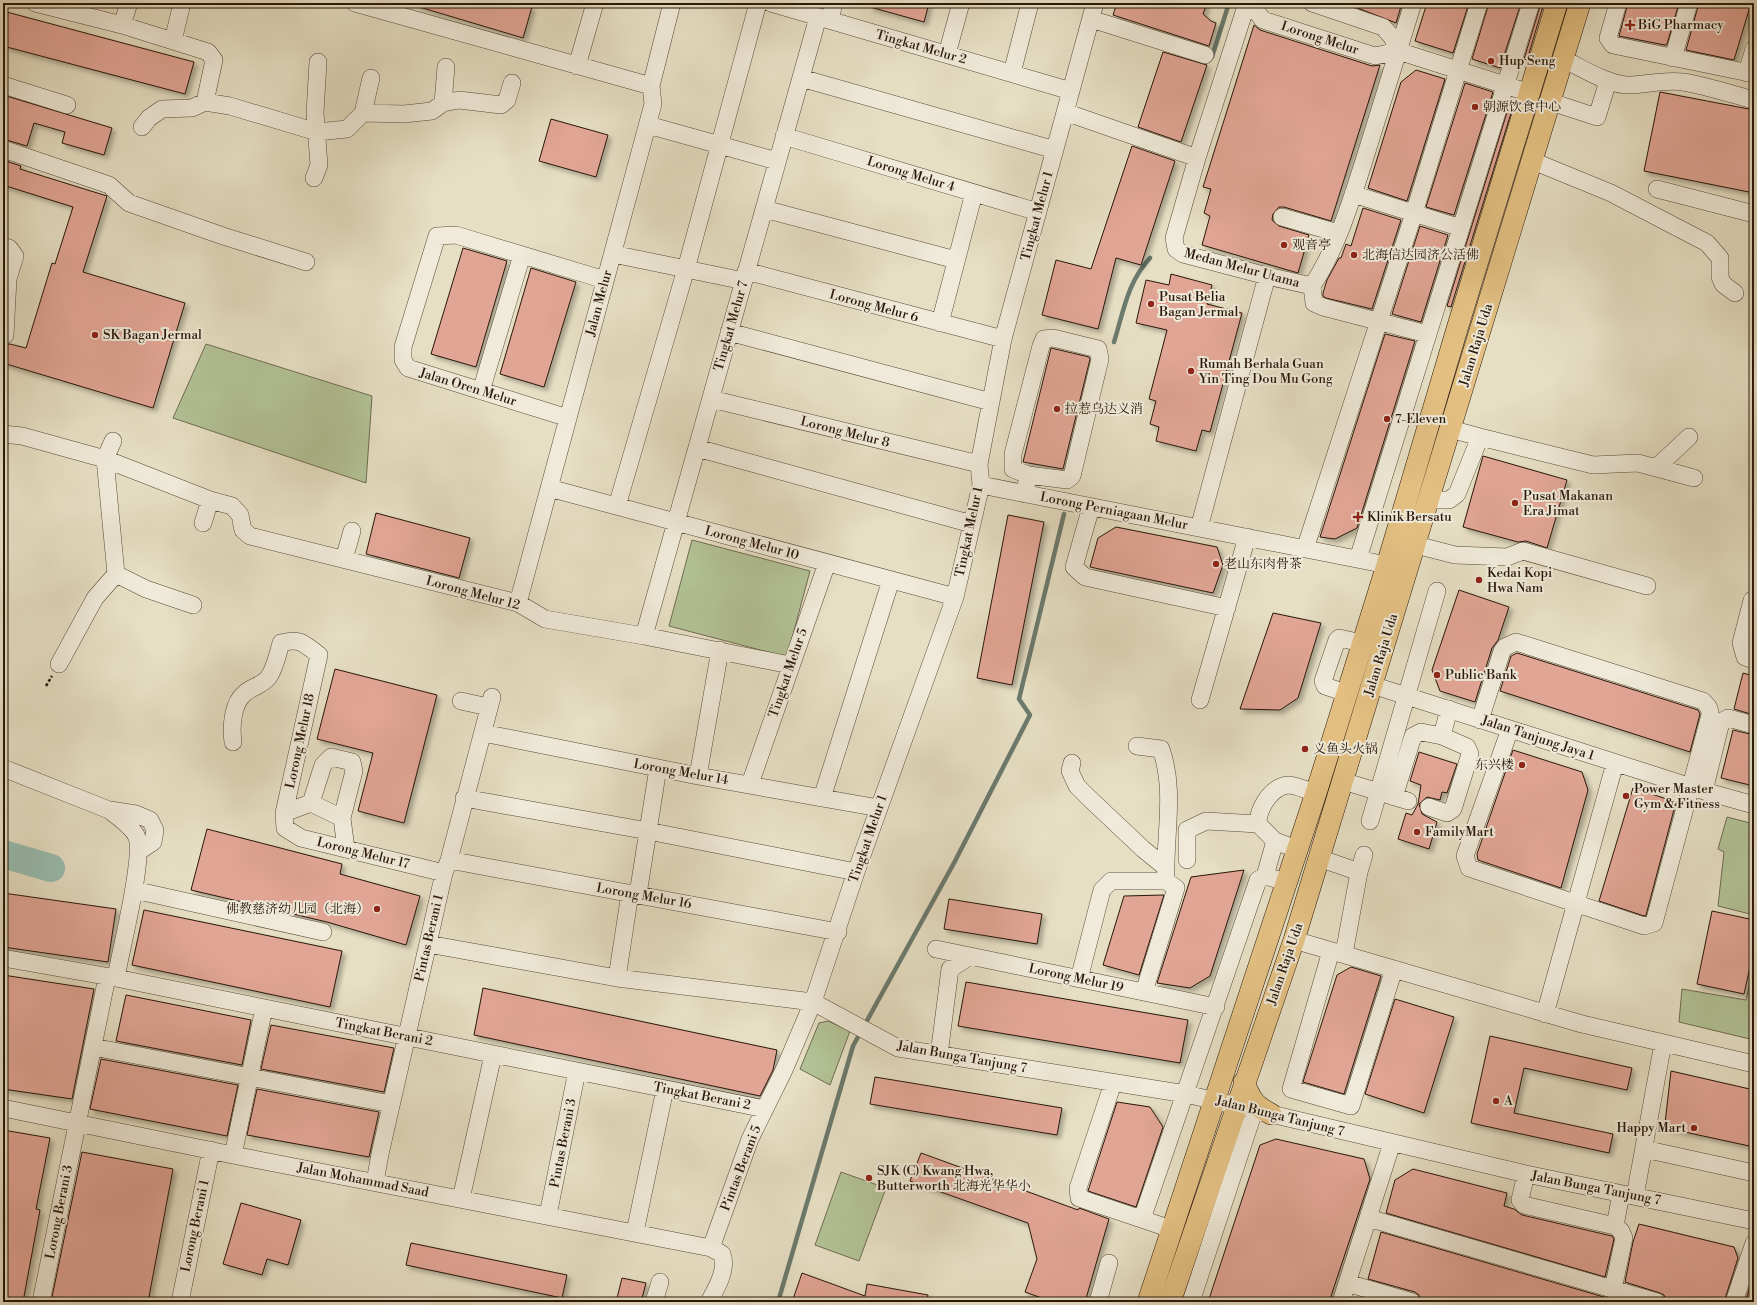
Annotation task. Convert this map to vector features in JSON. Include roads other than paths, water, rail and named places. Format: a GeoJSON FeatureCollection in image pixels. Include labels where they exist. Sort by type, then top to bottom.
{"type":"FeatureCollection","features":[{"type":"Feature","properties":{"kind":"main road","name":"Jalan Raja Uda"},"geometry":{"type":"LineString","coordinates":[[1148,1302],[1296,849],[1316,793],[1387,565],[1457,329],[1557,3]]}},
{"type":"Feature","properties":{"kind":"main road","name":"Jalan Raja Uda"},"geometry":{"type":"LineString","coordinates":[[1170,1302],[1221,1151],[1254,1111],[1244,1082],[1294,940],[1416,545],[1428,500],[1533,161],[1580,3]]}},
{"type":"Feature","properties":{"kind":"main road"},"geometry":{"type":"LineString","coordinates":[[1244,1082],[1253,1102],[1257,1106],[1254,1111]]}},
{"type":"Feature","properties":{"kind":"main road"},"geometry":{"type":"LineString","coordinates":[[1199,1145],[1208,1143],[1215,1145],[1221,1151]]}},
{"type":"Feature","properties":{"kind":"street"},"geometry":{"type":"LineString","coordinates":[[35,3],[72,8],[208,52],[214,60],[206,102]]}},
{"type":"Feature","properties":{"kind":"street"},"geometry":{"type":"LineString","coordinates":[[122,25],[130,3]]}},
{"type":"Feature","properties":{"kind":"street"},"geometry":{"type":"LineString","coordinates":[[173,40],[182,3]]}},
{"type":"Feature","properties":{"kind":"street"},"geometry":{"type":"LineString","coordinates":[[355,3],[651,86]]}},
{"type":"Feature","properties":{"kind":"street"},"geometry":{"type":"LineString","coordinates":[[577,66],[595,3]]}},
{"type":"Feature","properties":{"kind":"street","name":"Jalan Melur"},"geometry":{"type":"LineString","coordinates":[[518,603],[648,125],[653,104],[651,86],[672,3]]}},
{"type":"Feature","properties":{"kind":"street"},"geometry":{"type":"LineString","coordinates":[[616,506],[686,269],[758,3]]}},
{"type":"Feature","properties":{"kind":"street","name":"Tingkat Melur 2"},"geometry":{"type":"LineString","coordinates":[[771,3],[1071,91]]}},
{"type":"Feature","properties":{"kind":"street","name":"Tingkat Melur 7"},"geometry":{"type":"LineString","coordinates":[[644,636],[801,78],[824,18],[834,3]]}},
{"type":"Feature","properties":{"kind":"street"},"geometry":{"type":"LineString","coordinates":[[947,54],[961,3]]}},
{"type":"Feature","properties":{"kind":"street"},"geometry":{"type":"LineString","coordinates":[[1012,73],[1030,3]]}},
{"type":"Feature","properties":{"kind":"street","name":"Lorong Melur"},"geometry":{"type":"LineString","coordinates":[[1248,3],[1263,20],[1375,56],[1398,51],[1530,93]]}},
{"type":"Feature","properties":{"kind":"street","name":"Medan Melur Utama"},"geometry":{"type":"LineString","coordinates":[[1248,3],[1197,158],[1174,238],[1176,249],[1183,254],[1312,286],[1319,275],[1338,233],[1353,194],[1413,3]]}},
{"type":"Feature","properties":{"kind":"street"},"geometry":{"type":"LineString","coordinates":[[1312,3],[1383,27],[1392,37],[1398,51]]}},
{"type":"Feature","properties":{"kind":"street"},"geometry":{"type":"LineString","coordinates":[[1305,549],[1377,322],[1414,213],[1479,3]]}},
{"type":"Feature","properties":{"kind":"street"},"geometry":{"type":"LineString","coordinates":[[1358,559],[1531,3]]}},
{"type":"Feature","properties":{"kind":"street"},"geometry":{"type":"LineString","coordinates":[[1618,3],[1608,38],[1613,45],[1751,73],[1754,49]]}},
{"type":"Feature","properties":{"kind":"street"},"geometry":{"type":"LineString","coordinates":[[1673,58],[1689,3]]}},
{"type":"Feature","properties":{"kind":"street"},"geometry":{"type":"LineString","coordinates":[[1093,11],[1205,55]]}},
{"type":"Feature","properties":{"kind":"street","name":"Tingkat Melur 1"},"geometry":{"type":"LineString","coordinates":[[813,1002],[838,932],[856,872],[955,597],[980,485],[979,464],[1003,339],[1093,11]]}},
{"type":"Feature","properties":{"kind":"street"},"geometry":{"type":"LineString","coordinates":[[1563,59],[1608,81],[1625,85],[1651,84],[1670,81],[1684,82],[1754,100]]}},
{"type":"Feature","properties":{"kind":"street"},"geometry":{"type":"LineString","coordinates":[[314,178],[319,165],[315,114],[318,62]]}},
{"type":"Feature","properties":{"kind":"street"},"geometry":{"type":"LineString","coordinates":[[443,103],[446,67]]}},
{"type":"Feature","properties":{"kind":"street"},"geometry":{"type":"LineString","coordinates":[[142,127],[149,118],[162,109],[192,108],[206,102],[230,106],[317,132],[347,129],[363,113],[371,78]]}},
{"type":"Feature","properties":{"kind":"street"},"geometry":{"type":"LineString","coordinates":[[801,78],[1055,150]]}},
{"type":"Feature","properties":{"kind":"street"},"geometry":{"type":"LineString","coordinates":[[1551,102],[1597,117],[1608,81]]}},
{"type":"Feature","properties":{"kind":"street"},"geometry":{"type":"LineString","coordinates":[[363,113],[404,114],[432,111],[443,103],[459,100],[501,105],[507,100],[512,83]]}},
{"type":"Feature","properties":{"kind":"street"},"geometry":{"type":"LineString","coordinates":[[3,85],[67,105]]}},
{"type":"Feature","properties":{"kind":"street"},"geometry":{"type":"LineString","coordinates":[[1065,112],[1197,158]]}},
{"type":"Feature","properties":{"kind":"street"},"geometry":{"type":"LineString","coordinates":[[648,125],[777,162]]}},
{"type":"Feature","properties":{"kind":"street","name":"Lorong Melur 4"},"geometry":{"type":"LineString","coordinates":[[784,136],[1038,212]]}},
{"type":"Feature","properties":{"kind":"street"},"geometry":{"type":"LineString","coordinates":[[3,149],[110,185],[129,204],[306,262]]}},
{"type":"Feature","properties":{"kind":"street"},"geometry":{"type":"LineString","coordinates":[[1533,161],[1611,193],[1707,243],[1720,258],[1720,277],[1723,284],[1734,294]]}},
{"type":"Feature","properties":{"kind":"street"},"geometry":{"type":"LineString","coordinates":[[1657,189],[1754,214]]}},
{"type":"Feature","properties":{"kind":"street"},"geometry":{"type":"LineString","coordinates":[[940,323],[974,193]]}},
{"type":"Feature","properties":{"kind":"street"},"geometry":{"type":"LineString","coordinates":[[1353,194],[1461,228]]}},
{"type":"Feature","properties":{"kind":"street"},"geometry":{"type":"LineString","coordinates":[[764,209],[956,260]]}},
{"type":"Feature","properties":{"kind":"street"},"geometry":{"type":"LineString","coordinates":[[1282,217],[1338,233]]}},
{"type":"Feature","properties":{"kind":"street","name":"Jalan Oren Melur"},"geometry":{"type":"LineString","coordinates":[[522,255],[456,235],[437,236],[403,347],[403,360],[408,368],[568,418]]}},
{"type":"Feature","properties":{"kind":"street"},"geometry":{"type":"LineString","coordinates":[[3,246],[9,248],[14,256],[6,279],[4,335]]}},
{"type":"Feature","properties":{"kind":"street","name":"Lorong Melur 6"},"geometry":{"type":"LineString","coordinates":[[613,254],[686,269],[745,276],[1003,339]]}},
{"type":"Feature","properties":{"kind":"street"},"geometry":{"type":"LineString","coordinates":[[481,391],[522,255],[605,280]]}},
{"type":"Feature","properties":{"kind":"street"},"geometry":{"type":"LineString","coordinates":[[1199,528],[1267,276]]}},
{"type":"Feature","properties":{"kind":"street"},"geometry":{"type":"LineString","coordinates":[[1312,286],[1314,303],[1323,307],[1377,322],[1428,331],[1457,329]]}},
{"type":"Feature","properties":{"kind":"street"},"geometry":{"type":"LineString","coordinates":[[729,332],[990,402]]}},
{"type":"Feature","properties":{"kind":"street"},"geometry":{"type":"LineString","coordinates":[[1053,338],[1098,349],[1100,359],[1072,476],[1066,480],[1028,475],[1013,469],[1013,454],[1044,339],[1053,338]]}},
{"type":"Feature","properties":{"kind":"street","name":"Lorong Melur 8"},"geometry":{"type":"LineString","coordinates":[[711,399],[979,464]]}},
{"type":"Feature","properties":{"kind":"street"},"geometry":{"type":"LineString","coordinates":[[1450,429],[1593,465],[1638,463],[1694,478]]}},
{"type":"Feature","properties":{"kind":"street"},"geometry":{"type":"LineString","coordinates":[[3,434],[22,436],[105,459],[210,500],[203,523]]}},
{"type":"Feature","properties":{"kind":"street"},"geometry":{"type":"LineString","coordinates":[[1428,500],[1449,500],[1457,494],[1480,437]]}},
{"type":"Feature","properties":{"kind":"street"},"geometry":{"type":"LineString","coordinates":[[1656,468],[1689,437]]}},
{"type":"Feature","properties":{"kind":"street"},"geometry":{"type":"LineString","coordinates":[[59,664],[95,598],[116,574],[105,459],[113,441]]}},
{"type":"Feature","properties":{"kind":"street"},"geometry":{"type":"LineString","coordinates":[[697,448],[972,524]]}},
{"type":"Feature","properties":{"kind":"street"},"geometry":{"type":"LineString","coordinates":[[1026,494],[1028,475]]}},
{"type":"Feature","properties":{"kind":"street","name":"Lorong Perniagaan Melur"},"geometry":{"type":"LineString","coordinates":[[980,485],[1387,565]]}},
{"type":"Feature","properties":{"kind":"street","name":"Lorong Melur 10"},"geometry":{"type":"LineString","coordinates":[[549,488],[955,597]]}},
{"type":"Feature","properties":{"kind":"street","name":"Lorong Melur 12"},"geometry":{"type":"LineString","coordinates":[[210,500],[232,506],[240,515],[243,530],[250,536],[518,603],[545,619],[720,650],[790,665]]}},
{"type":"Feature","properties":{"kind":"street"},"geometry":{"type":"LineString","coordinates":[[1091,507],[1074,567],[1077,572],[1085,577],[1227,608]]}},
{"type":"Feature","properties":{"kind":"street"},"geometry":{"type":"LineString","coordinates":[[344,559],[352,531]]}},
{"type":"Feature","properties":{"kind":"street"},"geometry":{"type":"LineString","coordinates":[[1200,700],[1247,537]]}},
{"type":"Feature","properties":{"kind":"street"},"geometry":{"type":"LineString","coordinates":[[1416,545],[1456,555],[1507,557],[1523,551],[1647,586]]}},
{"type":"Feature","properties":{"kind":"street","name":"Tingkat Melur 5"},"geometry":{"type":"LineString","coordinates":[[750,784],[790,665],[827,563]]}},
{"type":"Feature","properties":{"kind":"street"},"geometry":{"type":"LineString","coordinates":[[116,574],[146,589],[193,605]]}},
{"type":"Feature","properties":{"kind":"street"},"geometry":{"type":"LineString","coordinates":[[822,798],[891,580]]}},
{"type":"Feature","properties":{"kind":"street"},"geometry":{"type":"LineString","coordinates":[[1393,796],[1407,696],[1437,590]]}},
{"type":"Feature","properties":{"kind":"street"},"geometry":{"type":"LineString","coordinates":[[1749,659],[1741,643],[1752,600],[1754,599]]}},
{"type":"Feature","properties":{"kind":"street","name":"Lorong Melur 18"},"geometry":{"type":"LineString","coordinates":[[233,742],[231,725],[236,709],[244,693],[255,688],[268,677],[281,643],[295,640],[319,655],[284,820]]}},
{"type":"Feature","properties":{"kind":"street"},"geometry":{"type":"LineString","coordinates":[[1480,720],[1502,651],[1510,644],[1516,642],[1524,643],[1703,701],[1710,709],[1710,715],[1697,789]]}},
{"type":"Feature","properties":{"kind":"street"},"geometry":{"type":"LineString","coordinates":[[698,776],[720,650]]}},
{"type":"Feature","properties":{"kind":"street","name":"Jalan Tanjung Jaya 1"},"geometry":{"type":"LineString","coordinates":[[1372,685],[1697,789],[1754,805]]}},
{"type":"Feature","properties":{"kind":"street","name":"Pintas Berani 1"},"geometry":{"type":"LineString","coordinates":[[375,1182],[391,1104],[446,866],[483,733],[490,702],[461,700]]}},
{"type":"Feature","properties":{"kind":"street"},"geometry":{"type":"LineString","coordinates":[[1442,736],[1449,709]]}},
{"type":"Feature","properties":{"kind":"street"},"geometry":{"type":"LineString","coordinates":[[1510,729],[1465,856],[1469,868],[1644,926],[1654,923],[1697,789],[1721,722],[1728,718],[1754,724]]}},
{"type":"Feature","properties":{"kind":"street"},"geometry":{"type":"LineString","coordinates":[[1370,822],[1393,796],[1413,736],[1421,732],[1442,736],[1467,747],[1470,754],[1453,809],[1447,813],[1429,807]]}},
{"type":"Feature","properties":{"kind":"street","name":"Lorong Melur 14"},"geometry":{"type":"LineString","coordinates":[[483,733],[698,776],[879,808]]}},
{"type":"Feature","properties":{"kind":"street"},"geometry":{"type":"LineString","coordinates":[[1137,746],[1161,749],[1166,763],[1168,833],[1165,874]]}},
{"type":"Feature","properties":{"kind":"street"},"geometry":{"type":"LineString","coordinates":[[284,820],[311,803],[323,764],[331,757],[352,762],[354,771],[342,818],[346,849]]}},
{"type":"Feature","properties":{"kind":"street"},"geometry":{"type":"LineString","coordinates":[[1545,1014],[1615,763]]}},
{"type":"Feature","properties":{"kind":"street"},"geometry":{"type":"LineString","coordinates":[[1072,764],[1070,771],[1077,786],[1143,849],[1176,888],[1144,992]]}},
{"type":"Feature","properties":{"kind":"street","name":"Lorong Berani 3"},"geometry":{"type":"LineString","coordinates":[[3,768],[109,810],[123,821],[136,836],[138,852],[134,890],[93,1047],[76,1122],[41,1302]]}},
{"type":"Feature","properties":{"kind":"street"},"geometry":{"type":"LineString","coordinates":[[617,978],[648,831],[658,768]]}},
{"type":"Feature","properties":{"kind":"street"},"geometry":{"type":"LineString","coordinates":[[1343,781],[1393,796]]}},
{"type":"Feature","properties":{"kind":"street"},"geometry":{"type":"LineString","coordinates":[[1258,824],[1258,814],[1274,790],[1289,785],[1316,793]]}},
{"type":"Feature","properties":{"kind":"street"},"geometry":{"type":"LineString","coordinates":[[464,798],[648,831],[856,872]]}},
{"type":"Feature","properties":{"kind":"street"},"geometry":{"type":"LineString","coordinates":[[311,803],[342,818]]}},
{"type":"Feature","properties":{"kind":"street","name":"Lorong Melur 17"},"geometry":{"type":"LineString","coordinates":[[284,820],[301,838],[346,849],[446,866]]}},
{"type":"Feature","properties":{"kind":"street"},"geometry":{"type":"LineString","coordinates":[[1187,860],[1188,830],[1206,821],[1258,824],[1275,841],[1296,849]]}},
{"type":"Feature","properties":{"kind":"street"},"geometry":{"type":"LineString","coordinates":[[1142,1219],[1275,841]]}},
{"type":"Feature","properties":{"kind":"street"},"geometry":{"type":"LineString","coordinates":[[1364,855],[1337,952],[1291,1089],[1351,1106],[1394,969]]}},
{"type":"Feature","properties":{"kind":"street"},"geometry":{"type":"LineString","coordinates":[[1319,858],[1359,872]]}},
{"type":"Feature","properties":{"kind":"street","name":"Lorong Melur 16"},"geometry":{"type":"LineString","coordinates":[[446,866],[634,894],[838,932]]}},
{"type":"Feature","properties":{"kind":"street"},"geometry":{"type":"LineString","coordinates":[[1079,979],[1102,890],[1111,881],[1165,874]]}},
{"type":"Feature","properties":{"kind":"street"},"geometry":{"type":"LineString","coordinates":[[1262,878],[1286,882]]}},
{"type":"Feature","properties":{"kind":"street"},"geometry":{"type":"LineString","coordinates":[[134,890],[322,932]]}},
{"type":"Feature","properties":{"kind":"street"},"geometry":{"type":"LineString","coordinates":[[1294,940],[1545,1014],[1754,1064]]}},
{"type":"Feature","properties":{"kind":"street"},"geometry":{"type":"LineString","coordinates":[[428,944],[617,978],[813,1002]]}},
{"type":"Feature","properties":{"kind":"street","name":"Lorong Melur 19"},"geometry":{"type":"LineString","coordinates":[[936,949],[1216,1007]]}},
{"type":"Feature","properties":{"kind":"street"},"geometry":{"type":"LineString","coordinates":[[939,1054],[950,969],[970,956]]}},
{"type":"Feature","properties":{"kind":"street","name":"Tingkat Berani 2"},"geometry":{"type":"LineString","coordinates":[[3,958],[112,977],[765,1109]]}},
{"type":"Feature","properties":{"kind":"street","name":"Jalan Bunga Tanjung 7"},"geometry":{"type":"LineString","coordinates":[[813,1002],[898,1048],[1186,1094],[1526,1174],[1754,1221]]}},
{"type":"Feature","properties":{"kind":"street","name":"Pintas Berani 5"},"geometry":{"type":"LineString","coordinates":[[709,1302],[723,1269],[725,1260],[717,1251],[750,1139],[784,1070],[813,1002]]}},
{"type":"Feature","properties":{"kind":"street"},"geometry":{"type":"LineString","coordinates":[[233,1155],[264,1008]]}},
{"type":"Feature","properties":{"kind":"street"},"geometry":{"type":"LineString","coordinates":[[1615,1226],[1628,1195],[1644,1149],[1663,1043]]}},
{"type":"Feature","properties":{"kind":"street"},"geometry":{"type":"LineString","coordinates":[[93,1047],[391,1104]]}},
{"type":"Feature","properties":{"kind":"street"},"geometry":{"type":"LineString","coordinates":[[461,1199],[493,1055]]}},
{"type":"Feature","properties":{"kind":"street","name":"Pintas Berani 3"},"geometry":{"type":"LineString","coordinates":[[548,1215],[577,1070]]}},
{"type":"Feature","properties":{"kind":"street"},"geometry":{"type":"LineString","coordinates":[[1112,1083],[1078,1188],[1079,1198],[1171,1228]]}},
{"type":"Feature","properties":{"kind":"street"},"geometry":{"type":"LineString","coordinates":[[635,1232],[665,1089]]}},
{"type":"Feature","properties":{"kind":"street","name":"Jalan Mohammad Saad"},"geometry":{"type":"LineString","coordinates":[[3,1108],[233,1155],[635,1232],[717,1251]]}},
{"type":"Feature","properties":{"kind":"street"},"geometry":{"type":"LineString","coordinates":[[1192,1302],[1254,1111]]}},
{"type":"Feature","properties":{"kind":"street"},"geometry":{"type":"LineString","coordinates":[[1341,1302],[1392,1143]]}},
{"type":"Feature","properties":{"kind":"street"},"geometry":{"type":"LineString","coordinates":[[1644,1149],[1754,1173]]}},
{"type":"Feature","properties":{"kind":"street","name":"Lorong Berani 1"},"geometry":{"type":"LineString","coordinates":[[180,1302],[211,1150]]}},
{"type":"Feature","properties":{"kind":"street"},"geometry":{"type":"LineString","coordinates":[[1526,1174],[1520,1200],[1524,1205],[1615,1226],[1621,1231],[1624,1238],[1613,1289]]}},
{"type":"Feature","properties":{"kind":"street"},"geometry":{"type":"LineString","coordinates":[[1368,1218],[1657,1302]]}},
{"type":"Feature","properties":{"kind":"street"},"geometry":{"type":"LineString","coordinates":[[1734,1302],[1754,1243]]}},
{"type":"Feature","properties":{"kind":"street"},"geometry":{"type":"LineString","coordinates":[[1098,1302],[1109,1263]]}},
{"type":"Feature","properties":{"kind":"street"},"geometry":{"type":"LineString","coordinates":[[654,1302],[660,1282]]}},
{"type":"Feature","properties":{"kind":"street"},"geometry":{"type":"LineString","coordinates":[[1347,1283],[1412,1302]]}},
{"type":"Feature","properties":{"kind":"waterway"},"geometry":{"type":"LineString","coordinates":[[1212,57],[1229,3]]}},
{"type":"Feature","properties":{"kind":"waterway"},"geometry":{"type":"LineString","coordinates":[[1114,342],[1131,287],[1142,267],[1150,258]]}},
{"type":"Feature","properties":{"kind":"waterway"},"geometry":{"type":"LineString","coordinates":[[778,1302],[853,1046],[954,863],[1030,715],[1019,699],[1064,514]]}},
{"type":"Feature","properties":{"kind":"waterway"},"geometry":{"type":"LineString","coordinates":[[3,854],[51,868]]}},
{"type":"Feature","properties":{"kind":"place","name":"BiG Pharmacy"},"geometry":{"type":"Point","coordinates":[1630,25]}},
{"type":"Feature","properties":{"kind":"place","name":"Hup Seng"},"geometry":{"type":"Point","coordinates":[1491,61]}},
{"type":"Feature","properties":{"kind":"place","name":"朝源饮食中心"},"geometry":{"type":"Point","coordinates":[1475,107]}},
{"type":"Feature","properties":{"kind":"place","name":"观音亭"},"geometry":{"type":"Point","coordinates":[1284,245]}},
{"type":"Feature","properties":{"kind":"place","name":"北海信达园济公活佛"},"geometry":{"type":"Point","coordinates":[1354,255]}},
{"type":"Feature","properties":{"kind":"place","name":"Pusat Belia Bagan Jermal"},"geometry":{"type":"Point","coordinates":[1151,304]}},
{"type":"Feature","properties":{"kind":"place","name":"SK Bagan Jermal"},"geometry":{"type":"Point","coordinates":[95,335]}},
{"type":"Feature","properties":{"kind":"place","name":"Rumah Berhala Guan Yin Ting Dou Mu Gong"},"geometry":{"type":"Point","coordinates":[1191,371]}},
{"type":"Feature","properties":{"kind":"place","name":"拉惹乌达义消"},"geometry":{"type":"Point","coordinates":[1057,409]}},
{"type":"Feature","properties":{"kind":"place","name":"7-Eleven"},"geometry":{"type":"Point","coordinates":[1387,419]}},
{"type":"Feature","properties":{"kind":"place","name":"Pusat Makanan Era Jimat"},"geometry":{"type":"Point","coordinates":[1515,503]}},
{"type":"Feature","properties":{"kind":"place","name":"Klinik Bersatu"},"geometry":{"type":"Point","coordinates":[1358,517]}},
{"type":"Feature","properties":{"kind":"place","name":"老山东肉骨茶"},"geometry":{"type":"Point","coordinates":[1216,564]}},
{"type":"Feature","properties":{"kind":"place","name":"Kedai Kopi Hwa Nam"},"geometry":{"type":"Point","coordinates":[1479,580]}},
{"type":"Feature","properties":{"kind":"place","name":"Public Bank"},"geometry":{"type":"Point","coordinates":[1437,675]}},
{"type":"Feature","properties":{"kind":"place","name":"义鱼头火锅"},"geometry":{"type":"Point","coordinates":[1305,749]}},
{"type":"Feature","properties":{"kind":"place","name":"东兴楼"},"geometry":{"type":"Point","coordinates":[1522,765]}},
{"type":"Feature","properties":{"kind":"place","name":"Power Master Gym & Fitness"},"geometry":{"type":"Point","coordinates":[1626,796]}},
{"type":"Feature","properties":{"kind":"place","name":"FamilyMart"},"geometry":{"type":"Point","coordinates":[1417,832]}},
{"type":"Feature","properties":{"kind":"place","name":"佛教慈济幼儿园（北海）"},"geometry":{"type":"Point","coordinates":[377,909]}},
{"type":"Feature","properties":{"kind":"place","name":"A"},"geometry":{"type":"Point","coordinates":[1496,1101]}},
{"type":"Feature","properties":{"kind":"place","name":"Happy Mart"},"geometry":{"type":"Point","coordinates":[1694,1128]}},
{"type":"Feature","properties":{"kind":"place","name":"SJK (C) Kwang Hwa, Butterworth 北海光华华小"},"geometry":{"type":"Point","coordinates":[869,1178]}}]}
